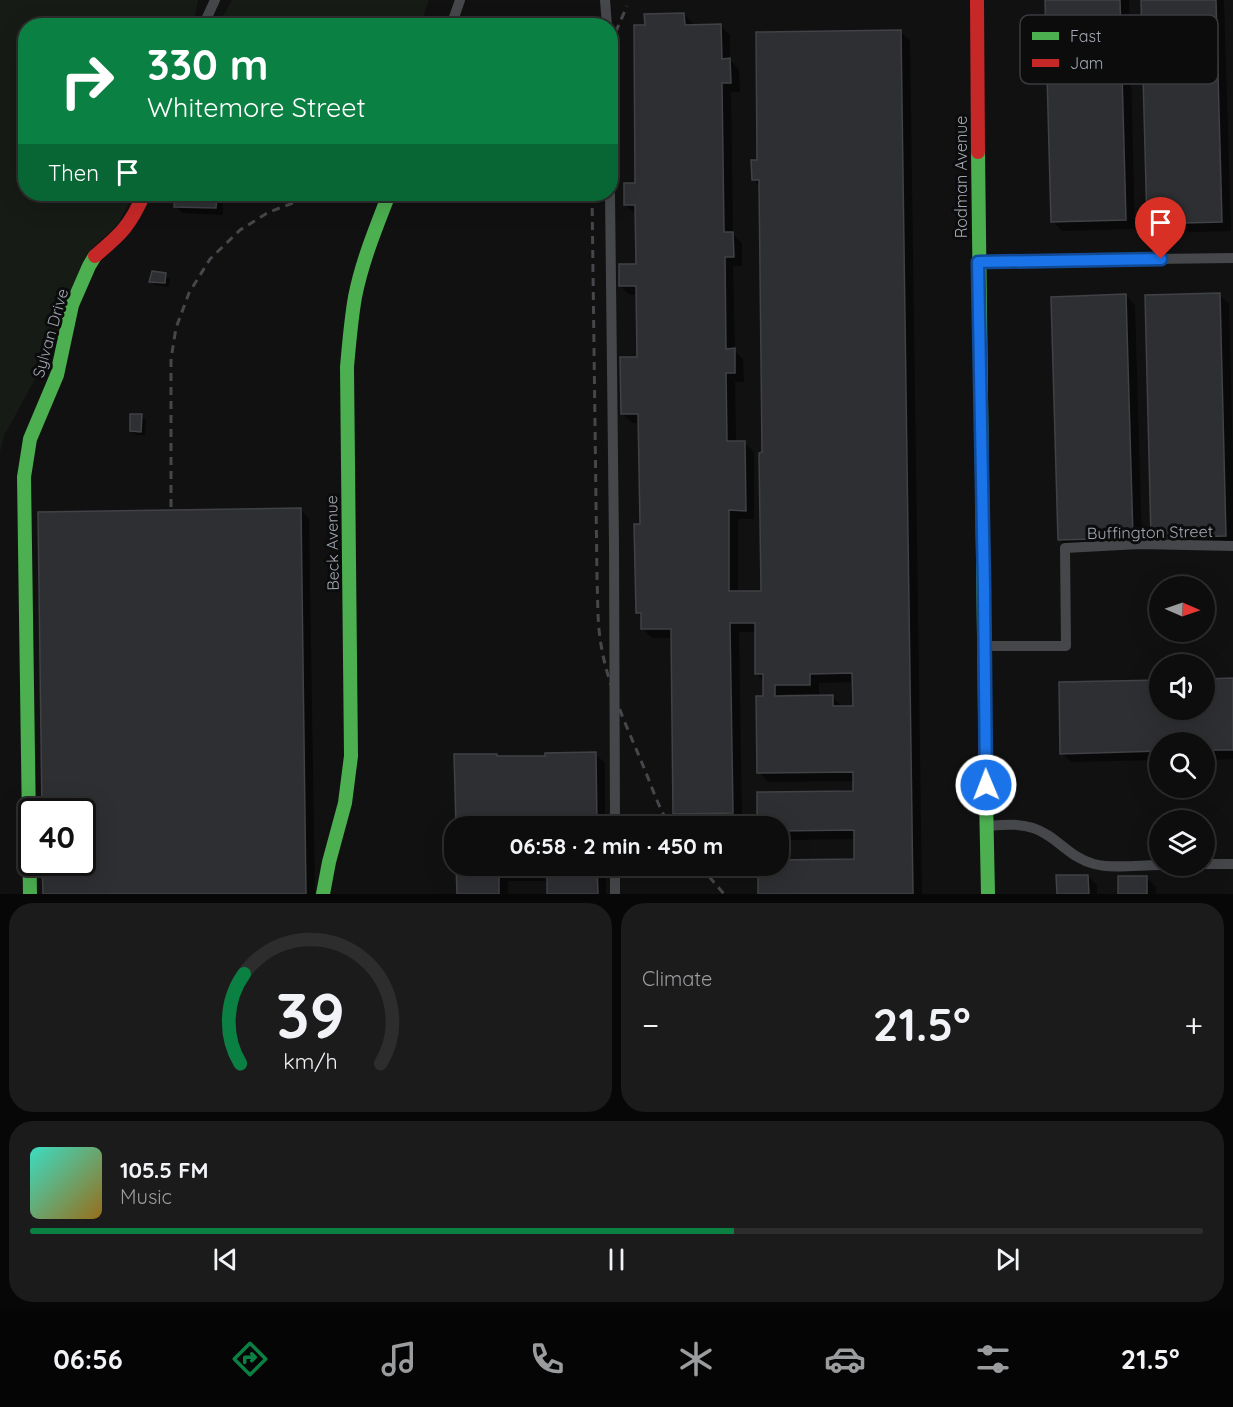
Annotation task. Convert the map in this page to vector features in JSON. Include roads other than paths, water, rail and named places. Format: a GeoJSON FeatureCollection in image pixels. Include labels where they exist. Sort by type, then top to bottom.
{"type":"FeatureCollection","features":[{"type":"Feature","properties":{"kind":"street"},"geometry":{"type":"LineString","coordinates":[[207,18],[215,0]]}},
{"type":"Feature","properties":{"kind":"street"},"geometry":{"type":"LineString","coordinates":[[454,18],[460,0]]}},
{"type":"Feature","properties":{"kind":"street"},"geometry":{"type":"LineString","coordinates":[[605,0],[606,18]]}},
{"type":"Feature","properties":{"kind":"street","name":"Rodman Avenue"},"geometry":{"type":"LineString","coordinates":[[976,0],[988,894]]}},
{"type":"Feature","properties":{"kind":"street","name":"Sylvan Drive"},"geometry":{"type":"LineString","coordinates":[[30,894],[24,513],[27,453],[30,439],[57,375],[72,305],[93,258],[127,227],[141,201]]}},
{"type":"Feature","properties":{"kind":"street","name":"Beck Avenue"},"geometry":{"type":"LineString","coordinates":[[323,894],[345,800],[351,756],[347,377],[350,334],[355,296],[386,201]]}},
{"type":"Feature","properties":{"kind":"street"},"geometry":{"type":"LineString","coordinates":[[610,201],[615,816]]}},
{"type":"Feature","properties":{"kind":"street"},"geometry":{"type":"LineString","coordinates":[[978,262],[1233,258]]}},
{"type":"Feature","properties":{"kind":"street","name":"Buffington Street"},"geometry":{"type":"LineString","coordinates":[[985,646],[1066,646],[1065,548],[1140,544],[1233,546]]}},
{"type":"Feature","properties":{"kind":"street"},"geometry":{"type":"LineString","coordinates":[[987,826],[1006,825],[1033,828],[1073,855],[1093,864],[1149,865]]}},
{"type":"Feature","properties":{"kind":"street"},"geometry":{"type":"LineString","coordinates":[[1215,864],[1233,864]]}},
{"type":"Feature","properties":{"kind":"street"},"geometry":{"type":"LineString","coordinates":[[615,876],[615,894]]}},
{"type":"Feature","properties":{"kind":"railway"},"geometry":{"type":"LineString","coordinates":[[618,27],[627,6]]}},
{"type":"Feature","properties":{"kind":"railway"},"geometry":{"type":"LineString","coordinates":[[171,507],[171,359],[176,328],[189,293],[210,259],[240,230],[269,212],[298,201]]}},
{"type":"Feature","properties":{"kind":"railway"},"geometry":{"type":"LineString","coordinates":[[592,201],[599,632],[605,665],[614,693],[665,816]]}},
{"type":"Feature","properties":{"kind":"railway"},"geometry":{"type":"LineString","coordinates":[[709,876],[724,894]]}}]}
